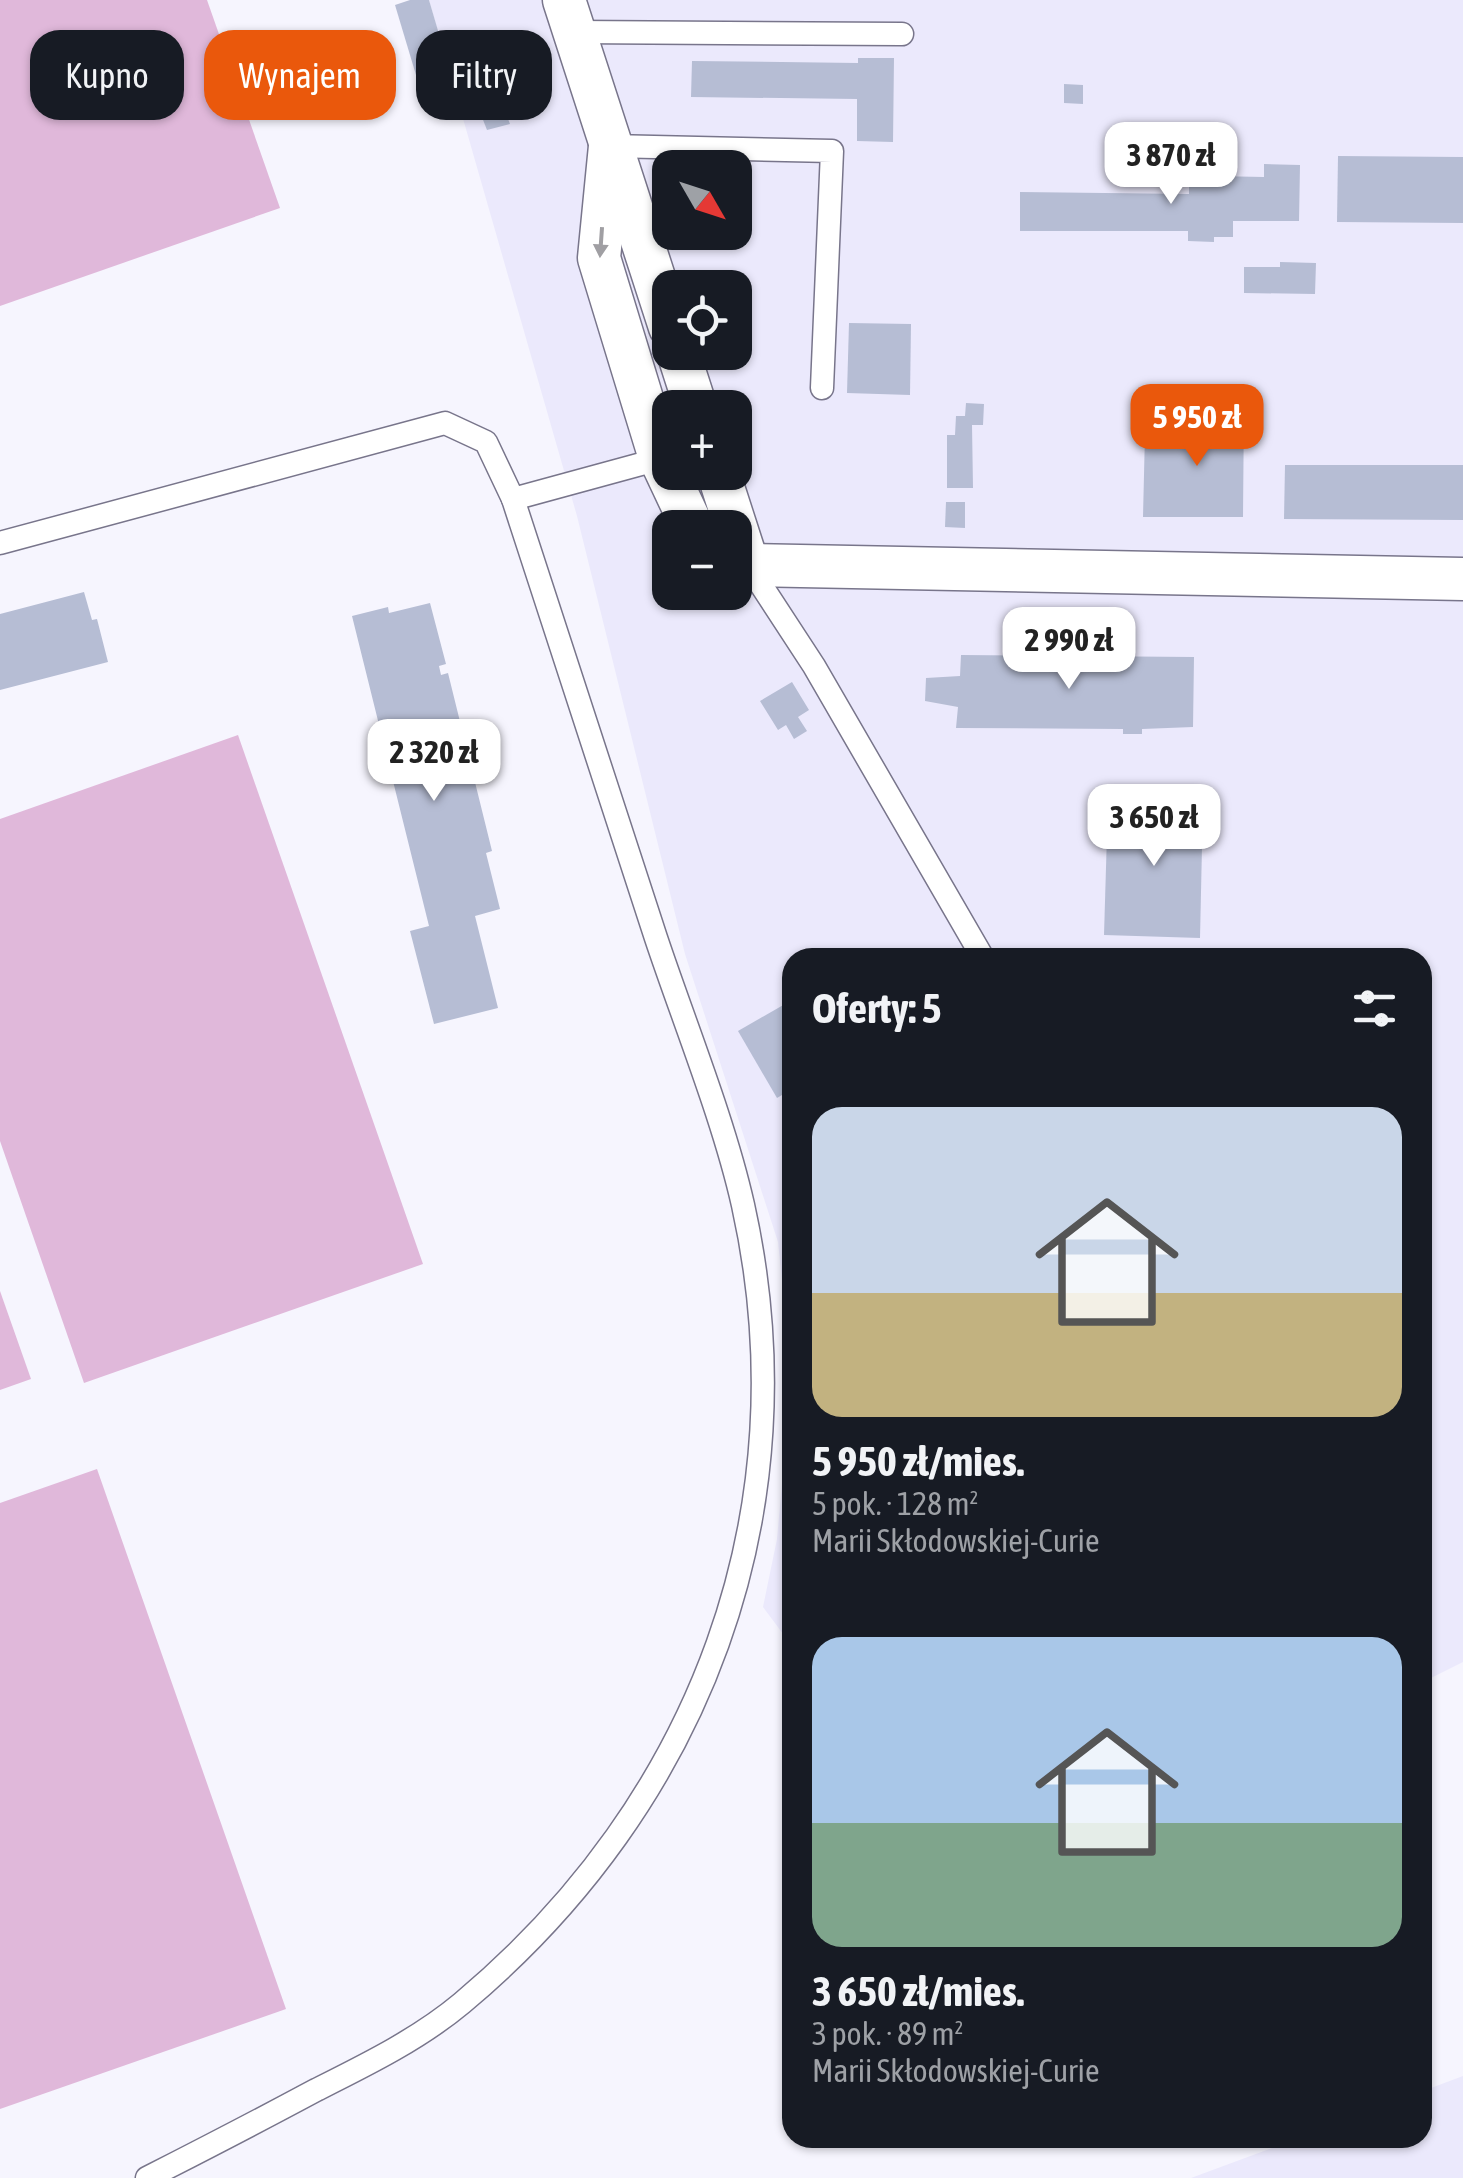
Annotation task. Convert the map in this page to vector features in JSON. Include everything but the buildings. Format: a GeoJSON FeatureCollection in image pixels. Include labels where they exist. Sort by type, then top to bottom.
{"type":"FeatureCollection","features":[{"type":"Feature","properties":{"kind":"street"},"geometry":{"type":"LineString","coordinates":[[569,16],[652,273]]}},
{"type":"Feature","properties":{"kind":"street"},"geometry":{"type":"LineString","coordinates":[[610,146],[599,258],[652,418]]}},
{"type":"Feature","properties":{"kind":"street"},"geometry":{"type":"LineString","coordinates":[[752,562],[1463,579]]}},
{"type":"Feature","properties":{"kind":"lane"},"geometry":{"type":"LineString","coordinates":[[569,16],[902,34]]}},
{"type":"Feature","properties":{"kind":"lane"},"geometry":{"type":"LineString","coordinates":[[610,146],[832,151],[822,388]]}},
{"type":"Feature","properties":{"kind":"lane"},"geometry":{"type":"LineString","coordinates":[[0,543],[445,423],[486,442],[513,499],[742,1202],[764,1346],[763,1429],[746,1555],[717,1650],[680,1734],[618,1836],[552,1918],[460,2005],[412,2039],[147,2178]]}},
{"type":"Feature","properties":{"kind":"lane"},"geometry":{"type":"LineString","coordinates":[[513,499],[652,461]]}},
{"type":"Feature","properties":{"kind":"lane"},"geometry":{"type":"LineString","coordinates":[[752,576],[814,666],[976,948]]}},
{"type":"Feature","properties":{"kind":"shaded area"},"geometry":{"type":"Polygon","coordinates":[[[0,0],[207,0],[218,30],[204,30],[204,120],[249,120],[280,208],[0,306],[0,0]]]}},
{"type":"Feature","properties":{"kind":"shaded area"},"geometry":{"type":"Polygon","coordinates":[[[429,0],[1463,0],[1463,1662],[1432,1678],[1432,948],[782,948],[782,1280],[778,1242],[685,954],[577,516],[463,120],[552,120],[552,30],[438,30],[429,0]]]}},
{"type":"Feature","properties":{"kind":"shaded area"},"geometry":{"type":"Polygon","coordinates":[[[238,735],[423,1264],[84,1383],[0,1141],[0,819],[238,735]]]}},
{"type":"Feature","properties":{"kind":"shaded area"},"geometry":{"type":"Polygon","coordinates":[[[0,1291],[31,1379],[0,1390],[0,1291]]]}},
{"type":"Feature","properties":{"kind":"shaded area"},"geometry":{"type":"Polygon","coordinates":[[[97,1469],[286,2009],[0,2109],[0,1503],[97,1469]]]}},
{"type":"Feature","properties":{"kind":"shaded area"},"geometry":{"type":"Polygon","coordinates":[[[782,1484],[782,1633],[763,1607],[777,1539],[782,1484]]]}},
{"type":"Feature","properties":{"kind":"shaded area"},"geometry":{"type":"Polygon","coordinates":[[[1463,2076],[1463,2178],[1191,2178],[1272,2148],[1432,2148],[1432,2088],[1463,2076]]]}}]}
